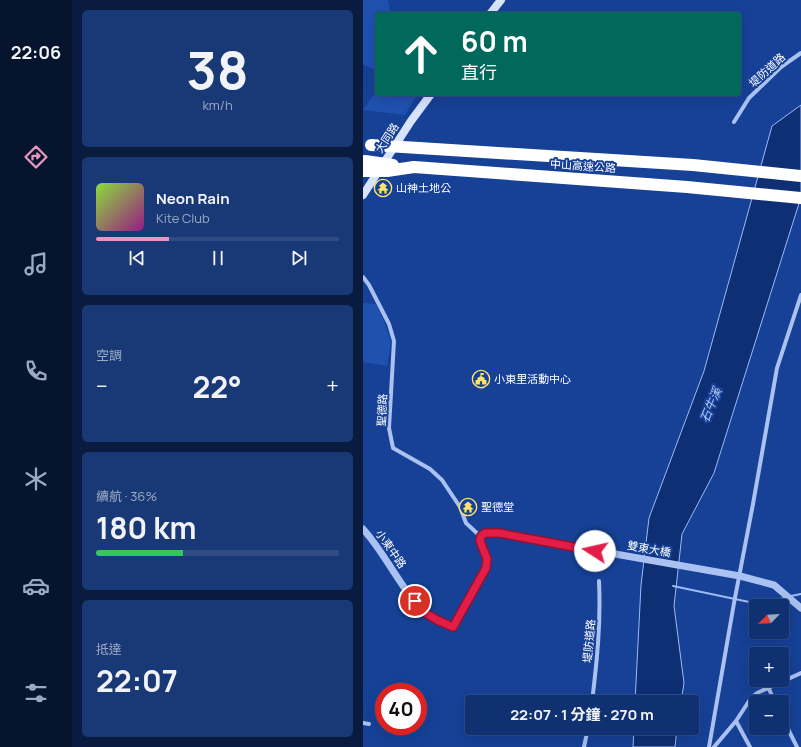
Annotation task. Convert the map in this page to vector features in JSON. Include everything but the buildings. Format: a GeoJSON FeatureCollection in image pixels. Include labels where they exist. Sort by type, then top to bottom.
{"type":"FeatureCollection","features":[{"type":"Feature","properties":{"kind":"highway","name":"中山高速公路"},"geometry":{"type":"LineString","coordinates":[[366,144],[693,165],[801,176]]}},
{"type":"Feature","properties":{"kind":"highway","name":"中山高速公路"},"geometry":{"type":"LineString","coordinates":[[363,165],[414,167],[687,187],[801,198]]}},
{"type":"Feature","properties":{"kind":"main road"},"geometry":{"type":"LineString","coordinates":[[492,12],[501,0]]}},
{"type":"Feature","properties":{"kind":"main road","name":"大同路"},"geometry":{"type":"LineString","coordinates":[[363,195],[411,121],[430,96]]}},
{"type":"Feature","properties":{"kind":"street","name":"堤防道路"},"geometry":{"type":"LineString","coordinates":[[734,122],[749,98],[781,67],[801,53]]}},
{"type":"Feature","properties":{"kind":"street","name":"聖德路"},"geometry":{"type":"LineString","coordinates":[[363,277],[369,285],[389,324],[394,341],[389,428],[393,448],[430,469],[442,480],[460,507],[466,523],[481,536]]}},
{"type":"Feature","properties":{"kind":"street"},"geometry":{"type":"LineString","coordinates":[[709,747],[777,368],[801,295]]}},
{"type":"Feature","properties":{"kind":"street","name":"小東中路"},"geometry":{"type":"LineString","coordinates":[[363,529],[400,582],[424,612],[453,627],[486,568],[487,559],[480,541],[481,536]]}},
{"type":"Feature","properties":{"kind":"street","name":"雙東大橋"},"geometry":{"type":"LineString","coordinates":[[481,536],[485,533],[491,532],[740,576],[774,585],[801,608]]}},
{"type":"Feature","properties":{"kind":"street","name":"堤防道路"},"geometry":{"type":"LineString","coordinates":[[593,695],[597,667],[601,614],[599,581]]}},
{"type":"Feature","properties":{"kind":"street"},"geometry":{"type":"LineString","coordinates":[[789,679],[801,674]]}},
{"type":"Feature","properties":{"kind":"street"},"geometry":{"type":"LineString","coordinates":[[714,747],[736,721],[751,698],[768,687],[772,695]]}},
{"type":"Feature","properties":{"kind":"street"},"geometry":{"type":"LineString","coordinates":[[736,721],[750,747]]}},
{"type":"Feature","properties":{"kind":"street"},"geometry":{"type":"LineString","coordinates":[[363,723],[369,724]]}},
{"type":"Feature","properties":{"kind":"street"},"geometry":{"type":"LineString","coordinates":[[789,731],[797,747]]}},
{"type":"Feature","properties":{"kind":"street"},"geometry":{"type":"LineString","coordinates":[[584,747],[587,735]]}},
{"type":"Feature","properties":{"kind":"shaded area"},"geometry":{"type":"Polygon","coordinates":[[[363,0],[388,0],[391,12],[375,12],[375,70],[363,64],[363,0]]]}},
{"type":"Feature","properties":{"kind":"shaded area"},"geometry":{"type":"Polygon","coordinates":[[[375,93],[375,96],[416,96],[405,115],[363,110],[375,93]]]}},
{"type":"Feature","properties":{"kind":"shaded area"},"geometry":{"type":"Polygon","coordinates":[[[363,303],[376,304],[383,319],[391,342],[387,366],[363,362],[363,303]]]}},
{"type":"Feature","properties":{"kind":"water","name":"石牛溪"},"geometry":{"type":"Polygon","coordinates":[[[801,105],[801,197],[714,473],[682,534],[674,606],[684,683],[682,695],[635,695],[641,585],[649,518],[704,371],[772,126],[801,105]]]}},
{"type":"Feature","properties":{"kind":"water"},"geometry":{"type":"Polygon","coordinates":[[[634,735],[676,735],[675,747],[633,747],[634,735]]]}},
{"type":"Feature","properties":{"kind":"waterway"},"geometry":{"type":"LineString","coordinates":[[673,586],[754,603],[786,598]]}},
{"type":"Feature","properties":{"kind":"waterway"},"geometry":{"type":"LineString","coordinates":[[791,596],[801,594]]}},
{"type":"Feature","properties":{"kind":"place","name":"山神土地公"},"geometry":{"type":"Point","coordinates":[383,188]}},
{"type":"Feature","properties":{"kind":"place","name":"小東里活動中心"},"geometry":{"type":"Point","coordinates":[481,379]}},
{"type":"Feature","properties":{"kind":"place","name":"聖德堂"},"geometry":{"type":"Point","coordinates":[468,507]}},
{"type":"Feature","properties":{"kind":"route"},"geometry":{"type":"LineString","coordinates":[[415,601],[424,612],[453,627],[486,568],[487,559],[480,541],[481,536],[485,533],[499,533],[595,551]]}}]}
